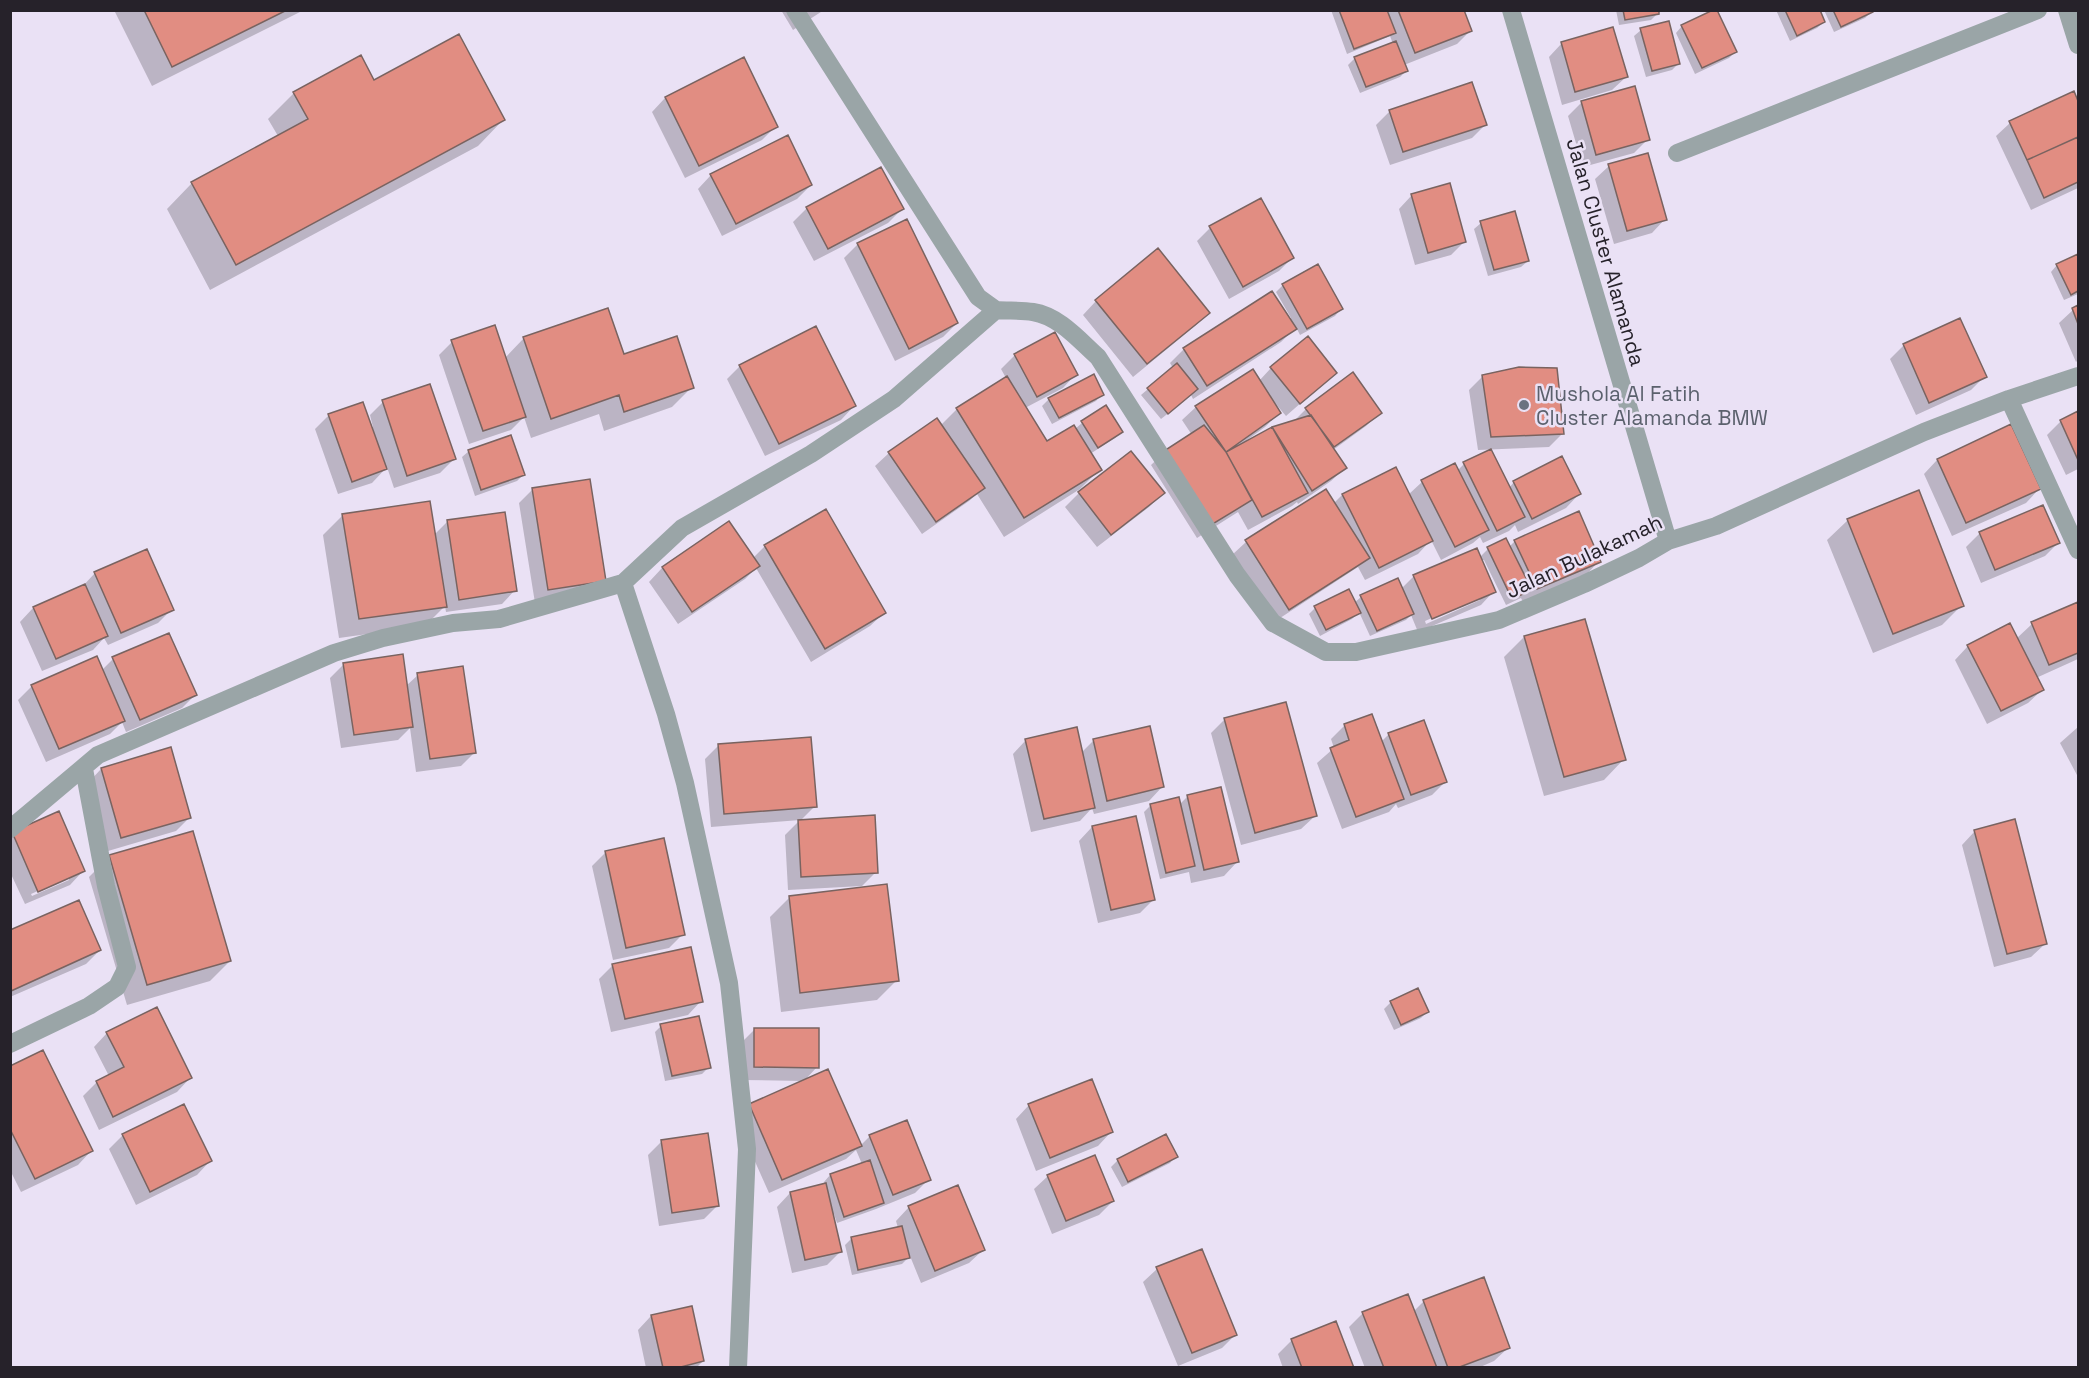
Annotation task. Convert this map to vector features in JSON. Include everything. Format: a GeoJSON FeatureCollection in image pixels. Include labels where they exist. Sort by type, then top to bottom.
{"type":"FeatureCollection","features":[{"type":"Feature","properties":{"kind":"street"},"geometry":{"type":"LineString","coordinates":[[10,829],[98,755],[334,653],[383,638],[453,623],[500,619],[623,583],[682,528],[811,454],[894,399],[996,310],[978,297],[795,10]]}},
{"type":"Feature","properties":{"kind":"street"},"geometry":{"type":"LineString","coordinates":[[1677,153],[2038,10]]}},
{"type":"Feature","properties":{"kind":"street"},"geometry":{"type":"LineString","coordinates":[[2067,10],[2079,45]]}},
{"type":"Feature","properties":{"kind":"street","name":"Jalan Cluster Alamanda"},"geometry":{"type":"LineString","coordinates":[[1515,12],[1668,541]]}},
{"type":"Feature","properties":{"kind":"street","name":"Jalan Bulakamah"},"geometry":{"type":"LineString","coordinates":[[996,310],[1031,311],[1044,315],[1069,330],[1098,357],[1237,575],[1273,622],[1326,652],[1356,652],[1499,620],[1584,584],[1668,541],[1716,526],[1924,432],[2009,399],[2079,376]]}},
{"type":"Feature","properties":{"kind":"street"},"geometry":{"type":"LineString","coordinates":[[2009,399],[2079,550]]}},
{"type":"Feature","properties":{"kind":"street"},"geometry":{"type":"LineString","coordinates":[[623,583],[666,714],[685,783],[729,983],[747,1149],[738,1368]]}},
{"type":"Feature","properties":{"kind":"street"},"geometry":{"type":"LineString","coordinates":[[10,1044],[89,1006],[117,987],[127,967],[106,886],[84,769]]}},
{"type":"Feature","properties":{"kind":"building"},"geometry":{"type":"Polygon","coordinates":[[[144,10],[287,10],[172,67],[144,10]]]}},
{"type":"Feature","properties":{"kind":"building"},"geometry":{"type":"Polygon","coordinates":[[[1339,10],[1387,10],[1396,33],[1354,49],[1339,10]]]}},
{"type":"Feature","properties":{"kind":"building"},"geometry":{"type":"Polygon","coordinates":[[[1398,10],[1464,10],[1472,31],[1415,53],[1398,10]]]}},
{"type":"Feature","properties":{"kind":"building"},"geometry":{"type":"Polygon","coordinates":[[[1623,10],[1659,10],[1659,14],[1625,20],[1623,10]]]}},
{"type":"Feature","properties":{"kind":"building"},"geometry":{"type":"Polygon","coordinates":[[[1717,10],[1737,52],[1702,68],[1681,25],[1717,10]]]}},
{"type":"Feature","properties":{"kind":"building"},"geometry":{"type":"Polygon","coordinates":[[[1785,10],[1820,10],[1825,22],[1797,36],[1785,10]]]}},
{"type":"Feature","properties":{"kind":"building"},"geometry":{"type":"Polygon","coordinates":[[[1833,10],[1873,10],[1873,12],[1841,27],[1833,10]]]}},
{"type":"Feature","properties":{"kind":"building"},"geometry":{"type":"Polygon","coordinates":[[[1669,21],[1680,64],[1652,71],[1640,28],[1669,21]]]}},
{"type":"Feature","properties":{"kind":"building"},"geometry":{"type":"Polygon","coordinates":[[[1613,27],[1628,77],[1575,92],[1561,42],[1613,27]]]}},
{"type":"Feature","properties":{"kind":"building"},"geometry":{"type":"Polygon","coordinates":[[[459,34],[505,120],[236,265],[191,182],[308,119],[293,92],[361,55],[374,80],[459,34]]]}},
{"type":"Feature","properties":{"kind":"building"},"geometry":{"type":"Polygon","coordinates":[[[1396,41],[1408,71],[1366,87],[1354,57],[1396,41]]]}},
{"type":"Feature","properties":{"kind":"building"},"geometry":{"type":"Polygon","coordinates":[[[744,57],[778,127],[699,166],[665,97],[744,57]]]}},
{"type":"Feature","properties":{"kind":"building"},"geometry":{"type":"Polygon","coordinates":[[[1472,82],[1487,125],[1403,152],[1389,110],[1472,82]]]}},
{"type":"Feature","properties":{"kind":"building"},"geometry":{"type":"Polygon","coordinates":[[[1635,86],[1650,140],[1596,155],[1581,101],[1635,86]]]}},
{"type":"Feature","properties":{"kind":"building"},"geometry":{"type":"Polygon","coordinates":[[[2074,91],[2078,101],[2078,137],[2027,160],[2009,121],[2074,91]]]}},
{"type":"Feature","properties":{"kind":"building"},"geometry":{"type":"Polygon","coordinates":[[[788,135],[812,185],[736,224],[710,174],[788,135]]]}},
{"type":"Feature","properties":{"kind":"building"},"geometry":{"type":"Polygon","coordinates":[[[2078,137],[2078,182],[2044,198],[2027,160],[2078,137]]]}},
{"type":"Feature","properties":{"kind":"building"},"geometry":{"type":"Polygon","coordinates":[[[1648,153],[1667,220],[1627,231],[1608,164],[1648,153]]]}},
{"type":"Feature","properties":{"kind":"building"},"geometry":{"type":"Polygon","coordinates":[[[881,167],[904,209],[828,249],[806,207],[881,167]]]}},
{"type":"Feature","properties":{"kind":"building"},"geometry":{"type":"Polygon","coordinates":[[[1450,183],[1466,242],[1428,253],[1411,194],[1450,183]]]}},
{"type":"Feature","properties":{"kind":"building"},"geometry":{"type":"Polygon","coordinates":[[[1261,198],[1294,258],[1243,287],[1209,226],[1261,198]]]}},
{"type":"Feature","properties":{"kind":"building"},"geometry":{"type":"Polygon","coordinates":[[[1515,211],[1529,261],[1494,270],[1480,221],[1515,211]]]}},
{"type":"Feature","properties":{"kind":"building"},"geometry":{"type":"Polygon","coordinates":[[[907,219],[958,323],[909,349],[857,243],[907,219]]]}},
{"type":"Feature","properties":{"kind":"building"},"geometry":{"type":"Polygon","coordinates":[[[1158,248],[1210,313],[1147,364],[1095,300],[1158,248]]]}},
{"type":"Feature","properties":{"kind":"building"},"geometry":{"type":"Polygon","coordinates":[[[2078,254],[2078,291],[2071,295],[2056,264],[2078,254]]]}},
{"type":"Feature","properties":{"kind":"building"},"geometry":{"type":"Polygon","coordinates":[[[1318,264],[1343,309],[1307,329],[1282,284],[1318,264]]]}},
{"type":"Feature","properties":{"kind":"building"},"geometry":{"type":"Polygon","coordinates":[[[1272,291],[1297,329],[1207,386],[1183,348],[1272,291]]]}},
{"type":"Feature","properties":{"kind":"building"},"geometry":{"type":"Polygon","coordinates":[[[2078,305],[2078,324],[2072,308],[2078,305]]]}},
{"type":"Feature","properties":{"kind":"building"},"geometry":{"type":"Polygon","coordinates":[[[608,308],[624,354],[677,336],[694,388],[624,412],[619,395],[551,419],[523,337],[608,308]]]}},
{"type":"Feature","properties":{"kind":"building"},"geometry":{"type":"Polygon","coordinates":[[[1960,318],[1987,377],[1929,403],[1903,344],[1960,318]]]}},
{"type":"Feature","properties":{"kind":"building"},"geometry":{"type":"Polygon","coordinates":[[[495,325],[526,417],[483,431],[451,340],[495,325]]]}},
{"type":"Feature","properties":{"kind":"building"},"geometry":{"type":"Polygon","coordinates":[[[816,326],[856,406],[779,444],[739,365],[816,326]]]}},
{"type":"Feature","properties":{"kind":"building"},"geometry":{"type":"Polygon","coordinates":[[[1055,332],[1078,375],[1037,397],[1014,354],[1055,332]]]}},
{"type":"Feature","properties":{"kind":"building"},"geometry":{"type":"Polygon","coordinates":[[[1308,336],[1337,373],[1300,404],[1270,367],[1308,336]]]}},
{"type":"Feature","properties":{"kind":"building"},"geometry":{"type":"Polygon","coordinates":[[[1177,363],[1198,389],[1168,414],[1147,388],[1177,363]]]}},
{"type":"Feature","properties":{"kind":"building","name":"Mushola Al Fatih Cluster Alamanda BMW"},"geometry":{"type":"Polygon","coordinates":[[[1519,367],[1557,368],[1564,434],[1491,437],[1482,375],[1519,367]]]}},
{"type":"Feature","properties":{"kind":"building"},"geometry":{"type":"Polygon","coordinates":[[[1253,369],[1281,413],[1226,452],[1195,406],[1253,369]]]}},
{"type":"Feature","properties":{"kind":"building"},"geometry":{"type":"Polygon","coordinates":[[[1353,372],[1382,413],[1334,447],[1305,408],[1353,372]]]}},
{"type":"Feature","properties":{"kind":"building"},"geometry":{"type":"Polygon","coordinates":[[[1094,374],[1104,395],[1059,418],[1048,398],[1094,374]]]}},
{"type":"Feature","properties":{"kind":"building"},"geometry":{"type":"Polygon","coordinates":[[[1007,376],[1047,441],[1074,425],[1102,470],[1024,518],[956,408],[1007,376]]]}},
{"type":"Feature","properties":{"kind":"building"},"geometry":{"type":"Polygon","coordinates":[[[430,384],[456,459],[407,476],[382,400],[430,384]]]}},
{"type":"Feature","properties":{"kind":"building"},"geometry":{"type":"Polygon","coordinates":[[[363,402],[387,469],[352,482],[328,414],[363,402]]]}},
{"type":"Feature","properties":{"kind":"building"},"geometry":{"type":"Polygon","coordinates":[[[1106,405],[1123,432],[1098,448],[1081,421],[1106,405]]]}},
{"type":"Feature","properties":{"kind":"building"},"geometry":{"type":"Polygon","coordinates":[[[2078,411],[2078,460],[2060,420],[2078,411]]]}},
{"type":"Feature","properties":{"kind":"building"},"geometry":{"type":"Polygon","coordinates":[[[1311,415],[1347,468],[1312,491],[1272,427],[1311,415]]]}},
{"type":"Feature","properties":{"kind":"building"},"geometry":{"type":"Polygon","coordinates":[[[937,418],[985,488],[936,522],[888,452],[937,418]]]}},
{"type":"Feature","properties":{"kind":"building"},"geometry":{"type":"Polygon","coordinates":[[[2011,424],[2041,489],[1966,523],[1937,459],[2011,424]]]}},
{"type":"Feature","properties":{"kind":"building"},"geometry":{"type":"Polygon","coordinates":[[[1204,425],[1226,452],[1252,500],[1211,525],[1164,451],[1204,425]]]}},
{"type":"Feature","properties":{"kind":"building"},"geometry":{"type":"Polygon","coordinates":[[[1272,427],[1308,493],[1262,517],[1226,452],[1272,427]]]}},
{"type":"Feature","properties":{"kind":"building"},"geometry":{"type":"Polygon","coordinates":[[[511,435],[525,475],[481,490],[468,450],[511,435]]]}},
{"type":"Feature","properties":{"kind":"building"},"geometry":{"type":"Polygon","coordinates":[[[1491,449],[1525,517],[1497,531],[1463,462],[1491,449]]]}},
{"type":"Feature","properties":{"kind":"building"},"geometry":{"type":"Polygon","coordinates":[[[1131,451],[1165,493],[1111,535],[1078,492],[1131,451]]]}},
{"type":"Feature","properties":{"kind":"building"},"geometry":{"type":"Polygon","coordinates":[[[1562,456],[1581,494],[1532,519],[1513,481],[1562,456]]]}},
{"type":"Feature","properties":{"kind":"building"},"geometry":{"type":"Polygon","coordinates":[[[1455,463],[1489,530],[1455,547],[1421,480],[1455,463]]]}},
{"type":"Feature","properties":{"kind":"building"},"geometry":{"type":"Polygon","coordinates":[[[1396,467],[1433,541],[1379,568],[1342,494],[1396,467]]]}},
{"type":"Feature","properties":{"kind":"building"},"geometry":{"type":"Polygon","coordinates":[[[590,479],[606,581],[548,590],[532,488],[590,479]]]}},
{"type":"Feature","properties":{"kind":"building"},"geometry":{"type":"Polygon","coordinates":[[[1326,489],[1370,558],[1289,610],[1245,540],[1326,489]]]}},
{"type":"Feature","properties":{"kind":"building"},"geometry":{"type":"Polygon","coordinates":[[[1919,490],[1964,606],[1893,634],[1847,519],[1919,490]]]}},
{"type":"Feature","properties":{"kind":"building"},"geometry":{"type":"Polygon","coordinates":[[[430,501],[447,607],[359,619],[342,514],[430,501]]]}},
{"type":"Feature","properties":{"kind":"building"},"geometry":{"type":"Polygon","coordinates":[[[2043,505],[2060,543],[1995,570],[1979,532],[2043,505]]]}},
{"type":"Feature","properties":{"kind":"building"},"geometry":{"type":"Polygon","coordinates":[[[826,509],[886,613],[825,649],[764,545],[826,509]]]}},
{"type":"Feature","properties":{"kind":"building"},"geometry":{"type":"Polygon","coordinates":[[[1579,511],[1601,562],[1537,589],[1514,540],[1579,511]]]}},
{"type":"Feature","properties":{"kind":"building"},"geometry":{"type":"Polygon","coordinates":[[[505,512],[517,591],[459,600],[447,520],[505,512]]]}},
{"type":"Feature","properties":{"kind":"building"},"geometry":{"type":"Polygon","coordinates":[[[729,521],[760,566],[692,612],[662,567],[729,521]]]}},
{"type":"Feature","properties":{"kind":"building"},"geometry":{"type":"Polygon","coordinates":[[[1506,538],[1532,590],[1512,599],[1487,547],[1506,538]]]}},
{"type":"Feature","properties":{"kind":"building"},"geometry":{"type":"Polygon","coordinates":[[[1477,548],[1496,592],[1432,619],[1413,575],[1477,548]]]}},
{"type":"Feature","properties":{"kind":"building"},"geometry":{"type":"Polygon","coordinates":[[[147,549],[174,610],[121,633],[94,572],[147,549]]]}},
{"type":"Feature","properties":{"kind":"building"},"geometry":{"type":"Polygon","coordinates":[[[1398,578],[1414,614],[1377,631],[1360,595],[1398,578]]]}},
{"type":"Feature","properties":{"kind":"building"},"geometry":{"type":"Polygon","coordinates":[[[85,584],[108,636],[56,659],[33,607],[85,584]]]}},
{"type":"Feature","properties":{"kind":"building"},"geometry":{"type":"Polygon","coordinates":[[[1349,589],[1361,613],[1326,630],[1314,606],[1349,589]]]}},
{"type":"Feature","properties":{"kind":"building"},"geometry":{"type":"Polygon","coordinates":[[[2078,602],[2078,653],[2049,665],[2031,622],[2078,602]]]}},
{"type":"Feature","properties":{"kind":"building"},"geometry":{"type":"Polygon","coordinates":[[[1585,619],[1626,760],[1564,777],[1524,636],[1585,619]]]}},
{"type":"Feature","properties":{"kind":"building"},"geometry":{"type":"Polygon","coordinates":[[[2010,623],[2044,690],[2001,711],[1967,645],[2010,623]]]}},
{"type":"Feature","properties":{"kind":"building"},"geometry":{"type":"Polygon","coordinates":[[[169,633],[197,695],[140,720],[112,657],[169,633]]]}},
{"type":"Feature","properties":{"kind":"building"},"geometry":{"type":"Polygon","coordinates":[[[403,654],[413,727],[354,735],[343,663],[403,654]]]}},
{"type":"Feature","properties":{"kind":"building"},"geometry":{"type":"Polygon","coordinates":[[[97,656],[125,721],[59,749],[31,685],[97,656]]]}},
{"type":"Feature","properties":{"kind":"building"},"geometry":{"type":"Polygon","coordinates":[[[463,666],[476,753],[430,759],[417,673],[463,666]]]}},
{"type":"Feature","properties":{"kind":"building"},"geometry":{"type":"Polygon","coordinates":[[[1286,702],[1317,816],[1255,833],[1224,718],[1286,702]]]}},
{"type":"Feature","properties":{"kind":"building"},"geometry":{"type":"Polygon","coordinates":[[[1372,714],[1404,799],[1356,817],[1330,748],[1349,740],[1344,724],[1372,714]]]}},
{"type":"Feature","properties":{"kind":"building"},"geometry":{"type":"Polygon","coordinates":[[[1424,720],[1447,782],[1411,795],[1388,733],[1424,720]]]}},
{"type":"Feature","properties":{"kind":"building"},"geometry":{"type":"Polygon","coordinates":[[[1150,726],[1164,787],[1107,801],[1093,739],[1150,726]]]}},
{"type":"Feature","properties":{"kind":"building"},"geometry":{"type":"Polygon","coordinates":[[[1077,727],[1095,808],[1044,819],[1025,739],[1077,727]]]}},
{"type":"Feature","properties":{"kind":"building"},"geometry":{"type":"Polygon","coordinates":[[[811,737],[817,807],[724,814],[718,744],[811,737]]]}},
{"type":"Feature","properties":{"kind":"building"},"geometry":{"type":"Polygon","coordinates":[[[171,747],[191,818],[121,838],[101,768],[171,747]]]}},
{"type":"Feature","properties":{"kind":"building"},"geometry":{"type":"Polygon","coordinates":[[[1221,787],[1239,862],[1204,870],[1187,795],[1221,787]]]}},
{"type":"Feature","properties":{"kind":"building"},"geometry":{"type":"Polygon","coordinates":[[[1179,797],[1195,866],[1166,873],[1150,804],[1179,797]]]}},
{"type":"Feature","properties":{"kind":"building"},"geometry":{"type":"Polygon","coordinates":[[[59,811],[85,871],[38,892],[12,832],[59,811]]]}},
{"type":"Feature","properties":{"kind":"building"},"geometry":{"type":"Polygon","coordinates":[[[875,815],[878,873],[801,877],[798,820],[875,815]]]}},
{"type":"Feature","properties":{"kind":"building"},"geometry":{"type":"Polygon","coordinates":[[[1136,816],[1155,900],[1111,910],[1092,826],[1136,816]]]}},
{"type":"Feature","properties":{"kind":"building"},"geometry":{"type":"Polygon","coordinates":[[[2015,819],[2047,944],[2007,954],[1974,830],[2015,819]]]}},
{"type":"Feature","properties":{"kind":"building"},"geometry":{"type":"Polygon","coordinates":[[[193,831],[231,961],[147,985],[109,855],[193,831]]]}},
{"type":"Feature","properties":{"kind":"building"},"geometry":{"type":"Polygon","coordinates":[[[664,838],[685,935],[626,948],[605,851],[664,838]]]}},
{"type":"Feature","properties":{"kind":"building"},"geometry":{"type":"Polygon","coordinates":[[[887,884],[899,981],[800,993],[789,896],[887,884]]]}},
{"type":"Feature","properties":{"kind":"building"},"geometry":{"type":"Polygon","coordinates":[[[79,900],[101,950],[11,991],[10,930],[79,900]]]}},
{"type":"Feature","properties":{"kind":"building"},"geometry":{"type":"Polygon","coordinates":[[[691,947],[703,1002],[625,1019],[612,964],[691,947]]]}},
{"type":"Feature","properties":{"kind":"building"},"geometry":{"type":"Polygon","coordinates":[[[1418,988],[1429,1012],[1401,1025],[1390,1001],[1418,988]]]}},
{"type":"Feature","properties":{"kind":"building"},"geometry":{"type":"Polygon","coordinates":[[[157,1007],[192,1078],[113,1117],[96,1081],[124,1067],[106,1032],[157,1007]]]}},
{"type":"Feature","properties":{"kind":"building"},"geometry":{"type":"Polygon","coordinates":[[[699,1016],[711,1068],[672,1076],[660,1024],[699,1016]]]}},
{"type":"Feature","properties":{"kind":"building"},"geometry":{"type":"Polygon","coordinates":[[[754,1028],[819,1028],[819,1068],[754,1067],[754,1028]]]}},
{"type":"Feature","properties":{"kind":"building"},"geometry":{"type":"Polygon","coordinates":[[[43,1050],[93,1151],[35,1179],[10,1129],[10,1066],[43,1050]]]}},
{"type":"Feature","properties":{"kind":"building"},"geometry":{"type":"Polygon","coordinates":[[[828,1069],[862,1146],[782,1180],[749,1104],[828,1069]]]}},
{"type":"Feature","properties":{"kind":"building"},"geometry":{"type":"Polygon","coordinates":[[[1092,1079],[1113,1132],[1050,1158],[1028,1104],[1092,1079]]]}},
{"type":"Feature","properties":{"kind":"building"},"geometry":{"type":"Polygon","coordinates":[[[184,1104],[212,1161],[150,1192],[122,1134],[184,1104]]]}},
{"type":"Feature","properties":{"kind":"building"},"geometry":{"type":"Polygon","coordinates":[[[907,1120],[931,1180],[893,1195],[869,1135],[907,1120]]]}},
{"type":"Feature","properties":{"kind":"building"},"geometry":{"type":"Polygon","coordinates":[[[708,1133],[719,1206],[672,1213],[661,1140],[708,1133]]]}},
{"type":"Feature","properties":{"kind":"building"},"geometry":{"type":"Polygon","coordinates":[[[1166,1134],[1178,1157],[1128,1182],[1117,1159],[1166,1134]]]}},
{"type":"Feature","properties":{"kind":"building"},"geometry":{"type":"Polygon","coordinates":[[[1095,1155],[1114,1201],[1066,1221],[1047,1175],[1095,1155]]]}},
{"type":"Feature","properties":{"kind":"building"},"geometry":{"type":"Polygon","coordinates":[[[870,1160],[884,1203],[844,1217],[830,1174],[870,1160]]]}},
{"type":"Feature","properties":{"kind":"building"},"geometry":{"type":"Polygon","coordinates":[[[826,1183],[842,1252],[805,1260],[790,1192],[826,1183]]]}},
{"type":"Feature","properties":{"kind":"building"},"geometry":{"type":"Polygon","coordinates":[[[958,1185],[985,1250],[935,1271],[908,1206],[958,1185]]]}},
{"type":"Feature","properties":{"kind":"building"},"geometry":{"type":"Polygon","coordinates":[[[902,1226],[910,1258],[858,1270],[851,1237],[902,1226]]]}},
{"type":"Feature","properties":{"kind":"building"},"geometry":{"type":"Polygon","coordinates":[[[1202,1249],[1237,1335],[1192,1353],[1156,1267],[1202,1249]]]}},
{"type":"Feature","properties":{"kind":"building"},"geometry":{"type":"Polygon","coordinates":[[[1484,1277],[1510,1348],[1457,1368],[1448,1368],[1423,1300],[1484,1277]]]}},
{"type":"Feature","properties":{"kind":"building"},"geometry":{"type":"Polygon","coordinates":[[[1408,1294],[1437,1368],[1384,1368],[1362,1312],[1408,1294]]]}},
{"type":"Feature","properties":{"kind":"building"},"geometry":{"type":"Polygon","coordinates":[[[692,1306],[704,1361],[677,1368],[663,1368],[651,1315],[692,1306]]]}},
{"type":"Feature","properties":{"kind":"building"},"geometry":{"type":"Polygon","coordinates":[[[1336,1321],[1354,1368],[1302,1368],[1291,1339],[1336,1321]]]}},
{"type":"Feature","properties":{"kind":"place","name":"Mushola Al Fatih Cluster Alamanda BMW"},"geometry":{"type":"Point","coordinates":[1524,405]}}]}
